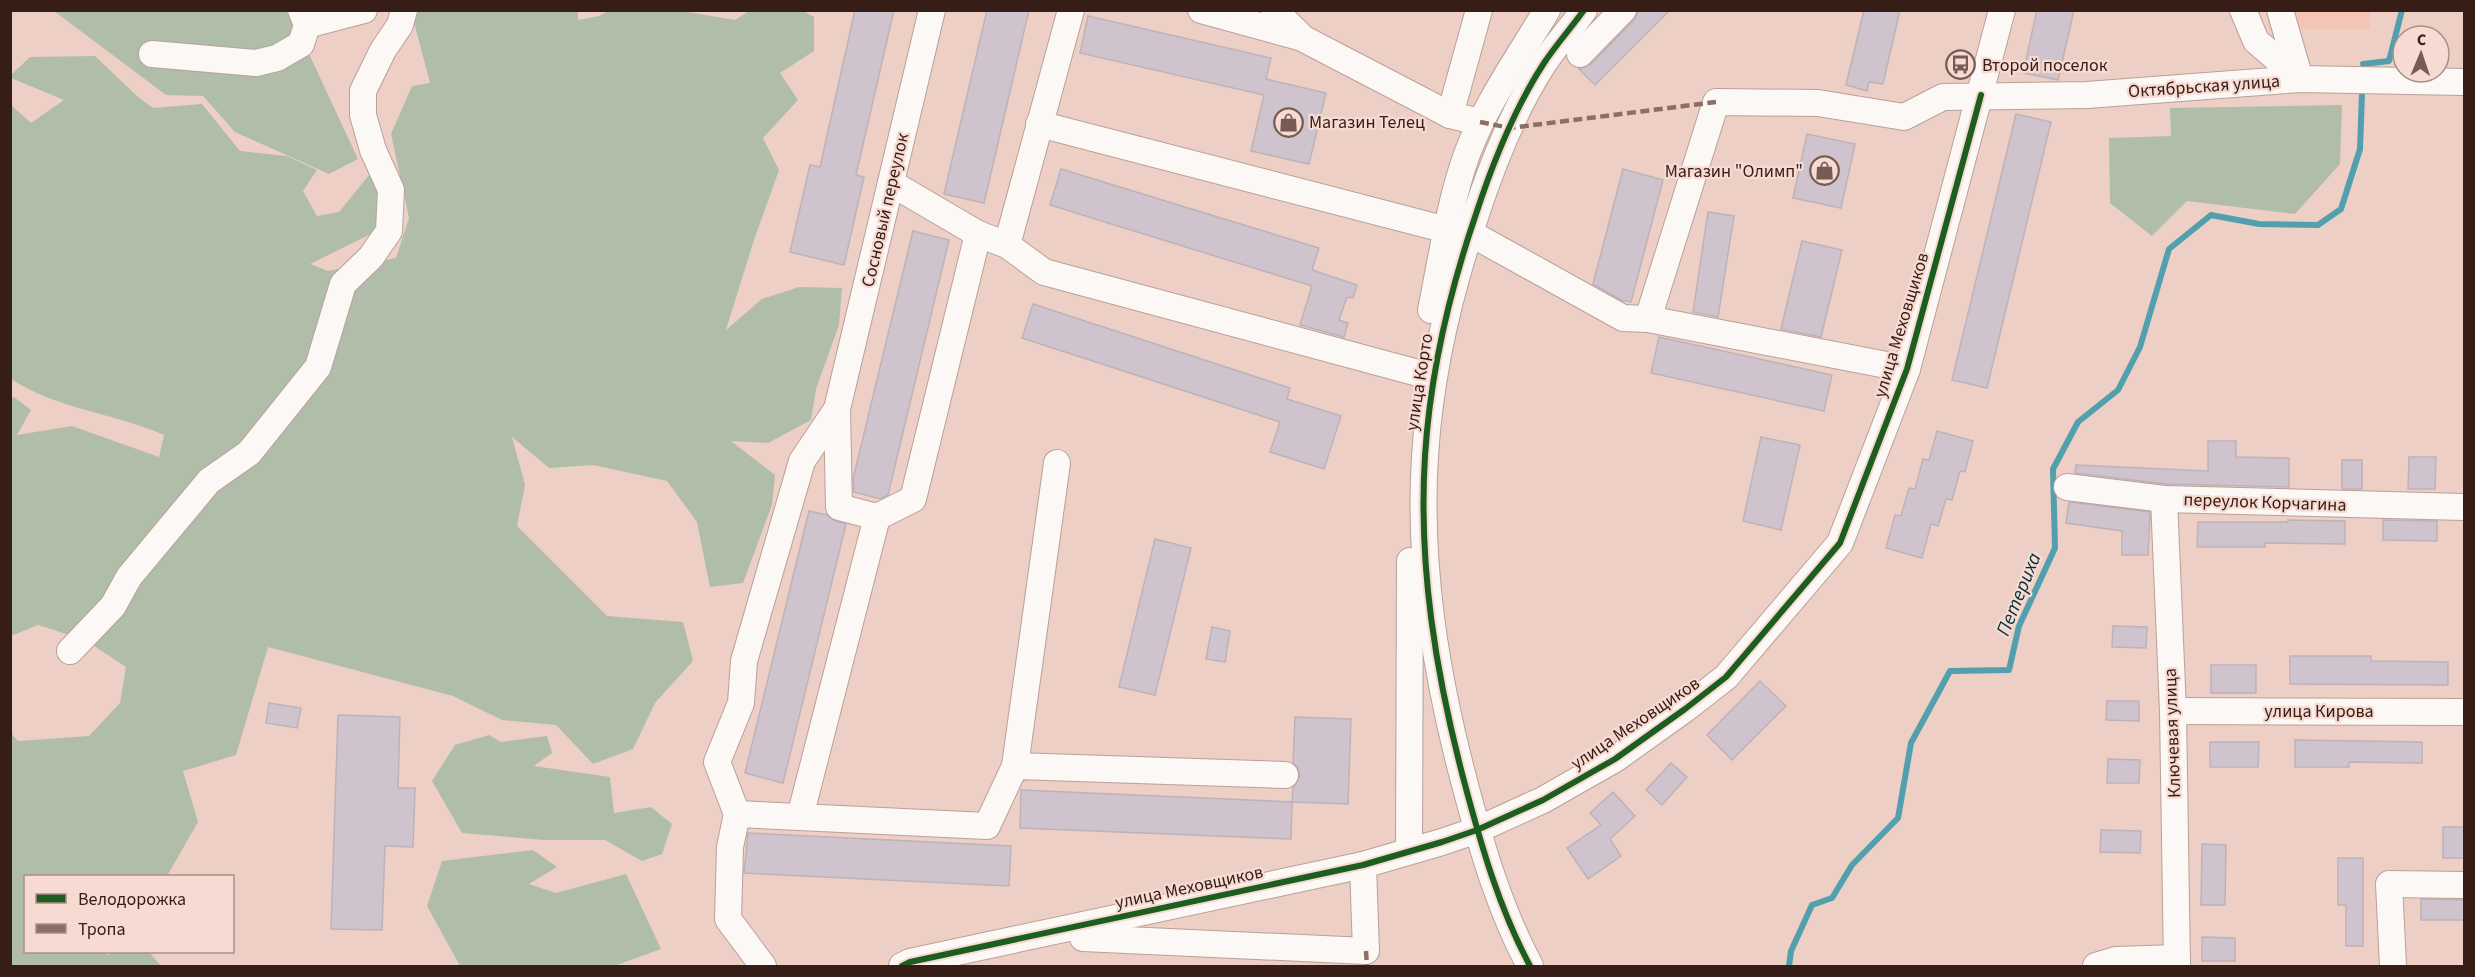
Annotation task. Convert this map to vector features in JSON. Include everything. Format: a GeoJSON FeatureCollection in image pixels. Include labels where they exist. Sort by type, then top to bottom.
{"type":"FeatureCollection","features":[{"type":"Feature","properties":{"kind":"street"},"geometry":{"type":"LineString","coordinates":[[70,651],[113,606],[129,577],[208,481],[249,453],[318,367],[342,284],[371,257],[389,231],[391,190],[373,150],[363,115],[363,90],[383,50],[400,25],[404,10]]}},
{"type":"Feature","properties":{"kind":"street","name":"Сосновый переулок"},"geometry":{"type":"LineString","coordinates":[[837,409],[932,10]]}},
{"type":"Feature","properties":{"kind":"street"},"geometry":{"type":"LineString","coordinates":[[1007,245],[1071,10]]}},
{"type":"Feature","properties":{"kind":"street"},"geometry":{"type":"LineString","coordinates":[[1201,10],[1304,39],[1450,115],[1480,122]]}},
{"type":"Feature","properties":{"kind":"street"},"geometry":{"type":"LineString","coordinates":[[1274,10],[1304,39]]}},
{"type":"Feature","properties":{"kind":"street"},"geometry":{"type":"LineString","coordinates":[[1450,115],[1479,10]]}},
{"type":"Feature","properties":{"kind":"street","name":"улица Корто"},"geometry":{"type":"LineString","coordinates":[[1409,851],[1411,423],[1418,373],[1458,231],[1466,156],[1480,122],[1547,10]]}},
{"type":"Feature","properties":{"kind":"street"},"geometry":{"type":"LineString","coordinates":[[1530,966],[1507,917],[1477,830],[1453,741],[1433,638],[1428,592],[1423,507],[1425,455],[1430,406],[1458,231],[1544,62],[1584,10]]}},
{"type":"Feature","properties":{"kind":"street"},"geometry":{"type":"LineString","coordinates":[[1580,54],[1623,10]]}},
{"type":"Feature","properties":{"kind":"street","name":"улица Меховщиков"},"geometry":{"type":"LineString","coordinates":[[902,966],[922,959],[1364,865],[1477,830],[1543,800],[1615,759],[1726,677],[1840,543],[1907,369],[2002,10]]}},
{"type":"Feature","properties":{"kind":"street"},"geometry":{"type":"LineString","coordinates":[[2243,10],[2256,41],[2300,79]]}},
{"type":"Feature","properties":{"kind":"street"},"geometry":{"type":"LineString","coordinates":[[2280,10],[2300,79]]}},
{"type":"Feature","properties":{"kind":"street"},"geometry":{"type":"LineString","coordinates":[[152,54],[256,63],[278,58],[301,44],[304,18],[348,12]]}},
{"type":"Feature","properties":{"kind":"street","name":"Октябрьская улица"},"geometry":{"type":"LineString","coordinates":[[1648,319],[1716,102],[1818,103],[1904,117],[1943,97],[2087,96],[2300,79],[2464,82]]}},
{"type":"Feature","properties":{"kind":"street"},"geometry":{"type":"LineString","coordinates":[[1039,124],[1458,231],[1623,318],[1648,319],[1907,369]]}},
{"type":"Feature","properties":{"kind":"street"},"geometry":{"type":"LineString","coordinates":[[891,183],[978,234],[1007,245],[1044,272],[1418,373]]}},
{"type":"Feature","properties":{"kind":"street"},"geometry":{"type":"LineString","coordinates":[[837,409],[839,507],[877,517],[913,499],[978,234]]}},
{"type":"Feature","properties":{"kind":"street"},"geometry":{"type":"LineString","coordinates":[[763,966],[728,919],[730,847],[738,814],[717,762],[741,703],[744,661],[802,461],[837,409]]}},
{"type":"Feature","properties":{"kind":"street"},"geometry":{"type":"LineString","coordinates":[[738,814],[987,826],[1015,766],[1057,463]]}},
{"type":"Feature","properties":{"kind":"street","name":"переулок Корчагина"},"geometry":{"type":"LineString","coordinates":[[2067,487],[2164,499],[2464,507]]}},
{"type":"Feature","properties":{"kind":"street","name":"Ключевая улица"},"geometry":{"type":"LineString","coordinates":[[2164,499],[2173,711],[2177,962]]}},
{"type":"Feature","properties":{"kind":"street"},"geometry":{"type":"LineString","coordinates":[[800,817],[877,517]]}},
{"type":"Feature","properties":{"kind":"street","name":"улица Кирова"},"geometry":{"type":"LineString","coordinates":[[2173,711],[2464,712]]}},
{"type":"Feature","properties":{"kind":"street"},"geometry":{"type":"LineString","coordinates":[[1015,766],[1285,775]]}},
{"type":"Feature","properties":{"kind":"street"},"geometry":{"type":"LineString","coordinates":[[1083,938],[1366,951],[1364,865]]}},
{"type":"Feature","properties":{"kind":"street"},"geometry":{"type":"LineString","coordinates":[[2393,966],[2389,884],[2464,885]]}},
{"type":"Feature","properties":{"kind":"street"},"geometry":{"type":"LineString","coordinates":[[2096,966],[2115,960],[2177,962]]}},
{"type":"Feature","properties":{"kind":"shaded area"},"geometry":{"type":"Polygon","coordinates":[[[2268,11],[2370,11],[2370,29],[2269,29],[2268,11]]]}},
{"type":"Feature","properties":{"kind":"green space"},"geometry":{"type":"Polygon","coordinates":[[[676,10],[735,20],[749,11],[801,10],[814,17],[814,51],[780,73],[798,100],[763,138],[779,170],[726,330],[762,299],[799,287],[842,288],[839,325],[816,389],[811,420],[768,443],[731,441],[775,475],[772,505],[743,583],[710,587],[697,522],[667,481],[593,465],[549,468],[512,437],[525,485],[517,526],[607,616],[683,622],[693,661],[655,703],[633,749],[593,764],[556,725],[502,720],[453,696],[268,647],[236,755],[183,771],[198,822],[168,875],[24,875],[24,953],[106,953],[107,955],[150,953],[161,966],[11,966],[10,732],[18,741],[89,736],[120,703],[126,667],[85,640],[38,625],[11,636],[11,398],[14,397],[31,410],[17,435],[72,426],[159,457],[164,435],[66,404],[28,389],[11,379],[11,105],[31,123],[64,100],[11,78],[11,75],[30,57],[95,56],[138,97],[153,108],[202,104],[240,151],[287,156],[317,170],[303,191],[317,216],[339,212],[369,175],[381,198],[375,232],[310,264],[328,271],[396,258],[409,218],[391,134],[412,86],[430,83],[411,11],[578,11],[578,20],[599,16],[608,11],[676,10]]]}},
{"type":"Feature","properties":{"kind":"green space"},"geometry":{"type":"Polygon","coordinates":[[[54,11],[293,11],[296,26],[358,159],[329,174],[235,132],[203,96],[166,95],[54,11]]]}},
{"type":"Feature","properties":{"kind":"green space"},"geometry":{"type":"Polygon","coordinates":[[[2342,105],[2340,164],[2295,214],[2187,201],[2152,236],[2110,203],[2109,138],[2171,136],[2170,108],[2342,105]]]}},
{"type":"Feature","properties":{"kind":"green space"},"geometry":{"type":"Polygon","coordinates":[[[489,735],[501,742],[547,736],[552,753],[534,766],[610,777],[614,813],[651,807],[672,824],[662,854],[642,861],[605,840],[544,840],[462,833],[432,781],[455,745],[489,735]]]}},
{"type":"Feature","properties":{"kind":"green space"},"geometry":{"type":"Polygon","coordinates":[[[533,850],[557,867],[529,884],[556,893],[626,874],[661,949],[614,966],[460,966],[427,906],[442,861],[533,850]]]}},
{"type":"Feature","properties":{"kind":"building"},"geometry":{"type":"Polygon","coordinates":[[[855,10],[894,10],[856,175],[864,177],[844,265],[790,252],[810,165],[820,167],[855,10]]]}},
{"type":"Feature","properties":{"kind":"building"},"geometry":{"type":"Polygon","coordinates":[[[987,10],[1029,10],[984,203],[944,194],[987,10]]]}},
{"type":"Feature","properties":{"kind":"building"},"geometry":{"type":"Polygon","coordinates":[[[1639,10],[1670,10],[1595,85],[1579,69],[1591,64],[1634,20],[1639,10]]]}},
{"type":"Feature","properties":{"kind":"building"},"geometry":{"type":"Polygon","coordinates":[[[1864,10],[1900,10],[1883,84],[1869,82],[1867,91],[1846,85],[1864,10]]]}},
{"type":"Feature","properties":{"kind":"building"},"geometry":{"type":"Polygon","coordinates":[[[2037,10],[2074,10],[2058,80],[2023,73],[2037,10]]]}},
{"type":"Feature","properties":{"kind":"building"},"geometry":{"type":"Polygon","coordinates":[[[1088,16],[1271,58],[1266,79],[1326,93],[1309,164],[1251,151],[1264,95],[1080,53],[1088,16]]]}},
{"type":"Feature","properties":{"kind":"building"},"geometry":{"type":"Polygon","coordinates":[[[2016,114],[2051,122],[1987,388],[1952,380],[2016,114]]]}},
{"type":"Feature","properties":{"kind":"building","name":"Магазин \"Олимп\""},"geometry":{"type":"Polygon","coordinates":[[[1807,134],[1855,144],[1841,208],[1793,198],[1807,134]]]}},
{"type":"Feature","properties":{"kind":"building"},"geometry":{"type":"Polygon","coordinates":[[[1061,169],[1319,248],[1312,270],[1357,285],[1353,298],[1347,297],[1339,320],[1348,323],[1344,337],[1300,325],[1312,286],[1050,205],[1061,169]]]}},
{"type":"Feature","properties":{"kind":"building"},"geometry":{"type":"Polygon","coordinates":[[[1623,169],[1663,180],[1631,302],[1621,300],[1593,284],[1623,169]]]}},
{"type":"Feature","properties":{"kind":"building"},"geometry":{"type":"Polygon","coordinates":[[[1708,212],[1734,216],[1718,317],[1693,312],[1708,212]]]}},
{"type":"Feature","properties":{"kind":"building"},"geometry":{"type":"Polygon","coordinates":[[[913,231],[949,240],[888,495],[880,499],[854,492],[853,479],[913,231]]]}},
{"type":"Feature","properties":{"kind":"building"},"geometry":{"type":"Polygon","coordinates":[[[1802,241],[1842,250],[1821,337],[1781,329],[1802,241]]]}},
{"type":"Feature","properties":{"kind":"building"},"geometry":{"type":"Polygon","coordinates":[[[1033,304],[1290,388],[1287,399],[1341,416],[1324,469],[1270,452],[1280,422],[1022,338],[1033,304]]]}},
{"type":"Feature","properties":{"kind":"building"},"geometry":{"type":"Polygon","coordinates":[[[1659,337],[1832,375],[1824,411],[1651,373],[1659,337]]]}},
{"type":"Feature","properties":{"kind":"building"},"geometry":{"type":"Polygon","coordinates":[[[1937,431],[1973,441],[1965,472],[1960,471],[1952,500],[1946,499],[1938,526],[1931,524],[1922,558],[1886,548],[1895,515],[1901,516],[1909,488],[1915,489],[1923,459],[1929,460],[1937,431]]]}},
{"type":"Feature","properties":{"kind":"building"},"geometry":{"type":"Polygon","coordinates":[[[1761,437],[1800,445],[1781,530],[1743,521],[1761,437]]]}},
{"type":"Feature","properties":{"kind":"building"},"geometry":{"type":"Polygon","coordinates":[[[2208,441],[2236,441],[2236,457],[2289,458],[2289,487],[2165,484],[2075,473],[2076,465],[2208,471],[2208,441]]]}},
{"type":"Feature","properties":{"kind":"building"},"geometry":{"type":"Polygon","coordinates":[[[2409,457],[2436,457],[2435,489],[2408,489],[2409,457]]]}},
{"type":"Feature","properties":{"kind":"building"},"geometry":{"type":"Polygon","coordinates":[[[2342,460],[2362,460],[2362,489],[2342,489],[2342,460]]]}},
{"type":"Feature","properties":{"kind":"building"},"geometry":{"type":"Polygon","coordinates":[[[2069,502],[2150,512],[2148,555],[2122,555],[2122,531],[2066,523],[2069,502]]]}},
{"type":"Feature","properties":{"kind":"building"},"geometry":{"type":"Polygon","coordinates":[[[809,511],[827,515],[835,521],[846,524],[783,783],[745,773],[809,511]]]}},
{"type":"Feature","properties":{"kind":"building"},"geometry":{"type":"Polygon","coordinates":[[[2288,520],[2345,521],[2345,544],[2265,543],[2265,547],[2197,547],[2198,522],[2288,522],[2288,520]]]}},
{"type":"Feature","properties":{"kind":"building"},"geometry":{"type":"Polygon","coordinates":[[[2383,520],[2437,521],[2437,541],[2383,540],[2383,520]]]}},
{"type":"Feature","properties":{"kind":"building"},"geometry":{"type":"Polygon","coordinates":[[[1155,539],[1191,548],[1155,695],[1119,687],[1155,539]]]}},
{"type":"Feature","properties":{"kind":"building"},"geometry":{"type":"Polygon","coordinates":[[[2113,626],[2147,627],[2146,648],[2112,647],[2113,626]]]}},
{"type":"Feature","properties":{"kind":"building"},"geometry":{"type":"Polygon","coordinates":[[[1212,627],[1230,631],[1225,662],[1206,659],[1212,627]]]}},
{"type":"Feature","properties":{"kind":"building"},"geometry":{"type":"Polygon","coordinates":[[[2290,656],[2371,656],[2371,661],[2448,662],[2448,685],[2290,684],[2290,656]]]}},
{"type":"Feature","properties":{"kind":"building"},"geometry":{"type":"Polygon","coordinates":[[[2211,665],[2256,665],[2256,693],[2211,693],[2211,665]]]}},
{"type":"Feature","properties":{"kind":"building"},"geometry":{"type":"Polygon","coordinates":[[[1760,681],[1786,706],[1732,760],[1707,735],[1760,681]]]}},
{"type":"Feature","properties":{"kind":"building"},"geometry":{"type":"Polygon","coordinates":[[[2107,701],[2139,701],[2139,721],[2106,720],[2107,701]]]}},
{"type":"Feature","properties":{"kind":"building"},"geometry":{"type":"Polygon","coordinates":[[[269,703],[301,708],[297,728],[266,723],[269,703]]]}},
{"type":"Feature","properties":{"kind":"building"},"geometry":{"type":"Polygon","coordinates":[[[338,715],[400,717],[398,788],[415,788],[413,847],[385,846],[382,930],[331,929],[338,715]]]}},
{"type":"Feature","properties":{"kind":"building"},"geometry":{"type":"Polygon","coordinates":[[[1295,717],[1351,719],[1348,804],[1292,802],[1293,788],[1300,776],[1298,768],[1293,763],[1295,717]]]}},
{"type":"Feature","properties":{"kind":"building"},"geometry":{"type":"Polygon","coordinates":[[[2295,740],[2422,742],[2422,763],[2349,762],[2349,767],[2295,767],[2295,740]]]}},
{"type":"Feature","properties":{"kind":"building"},"geometry":{"type":"Polygon","coordinates":[[[2210,742],[2259,742],[2258,767],[2210,767],[2210,742]]]}},
{"type":"Feature","properties":{"kind":"building"},"geometry":{"type":"Polygon","coordinates":[[[2108,759],[2140,760],[2139,783],[2107,783],[2108,759]]]}},
{"type":"Feature","properties":{"kind":"building"},"geometry":{"type":"Polygon","coordinates":[[[1671,763],[1687,777],[1662,805],[1646,790],[1671,763]]]}},
{"type":"Feature","properties":{"kind":"building"},"geometry":{"type":"Polygon","coordinates":[[[1021,790],[1292,802],[1291,839],[1020,828],[1021,790]]]}},
{"type":"Feature","properties":{"kind":"building"},"geometry":{"type":"Polygon","coordinates":[[[1613,792],[1635,816],[1610,839],[1621,856],[1588,879],[1567,848],[1601,825],[1590,813],[1613,792]]]}},
{"type":"Feature","properties":{"kind":"building"},"geometry":{"type":"Polygon","coordinates":[[[2443,827],[2464,827],[2464,858],[2443,858],[2443,827]]]}},
{"type":"Feature","properties":{"kind":"building"},"geometry":{"type":"Polygon","coordinates":[[[2101,830],[2141,831],[2140,853],[2100,852],[2101,830]]]}},
{"type":"Feature","properties":{"kind":"building"},"geometry":{"type":"Polygon","coordinates":[[[748,833],[1011,846],[1009,886],[744,873],[748,833]]]}},
{"type":"Feature","properties":{"kind":"building"},"geometry":{"type":"Polygon","coordinates":[[[2202,844],[2226,845],[2225,905],[2201,905],[2202,844]]]}},
{"type":"Feature","properties":{"kind":"building"},"geometry":{"type":"Polygon","coordinates":[[[2338,858],[2363,858],[2363,946],[2346,946],[2346,905],[2338,905],[2338,858]]]}},
{"type":"Feature","properties":{"kind":"building"},"geometry":{"type":"Polygon","coordinates":[[[2421,899],[2464,900],[2464,920],[2421,920],[2421,899]]]}},
{"type":"Feature","properties":{"kind":"building"},"geometry":{"type":"Polygon","coordinates":[[[2202,937],[2235,938],[2235,961],[2202,961],[2202,937]]]}},
{"type":"Feature","properties":{"kind":"waterway","name":"Петериха"},"geometry":{"type":"LineString","coordinates":[[2363,64],[2389,61],[2402,10]]}},
{"type":"Feature","properties":{"kind":"waterway","name":"Петериха"},"geometry":{"type":"LineString","coordinates":[[1789,966],[1791,951],[1812,905],[1832,898],[1852,865],[1898,818],[1911,743],[1950,671],[2009,670],[2019,626],[2055,548],[2053,469],[2078,422],[2118,390],[2140,347],[2169,249],[2211,215],[2259,224],[2318,225],[2341,209],[2360,149],[2362,93]]}},
{"type":"Feature","properties":{"kind":"marked path"},"geometry":{"type":"LineString","coordinates":[[1480,122],[1510,128],[1716,102]]}},
{"type":"Feature","properties":{"kind":"marked path"},"geometry":{"type":"LineString","coordinates":[[1366,951],[1367,966]]}},
{"type":"Feature","properties":{"kind":"cycle path"},"geometry":{"type":"LineString","coordinates":[[1530,966],[1509,922],[1484,852],[1445,701],[1431,620],[1427,579],[1424,538],[1425,456],[1436,364],[1458,273],[1483,194],[1505,136],[1523,99],[1544,63],[1584,10]]}},
{"type":"Feature","properties":{"kind":"cycle path"},"geometry":{"type":"LineString","coordinates":[[902,966],[910,962],[1363,865],[1477,830],[1543,800],[1615,759],[1726,677],[1840,543],[1907,369],[1981,95]]}},
{"type":"Feature","properties":{"kind":"place","name":"Второй поселок"},"geometry":{"type":"Point","coordinates":[1961,65]}},
{"type":"Feature","properties":{"kind":"place","name":"Магазин Телец"},"geometry":{"type":"Point","coordinates":[1288,122]}},
{"type":"Feature","properties":{"kind":"place","name":"Магазин \"Олимп\""},"geometry":{"type":"Point","coordinates":[1824,171]}}]}
